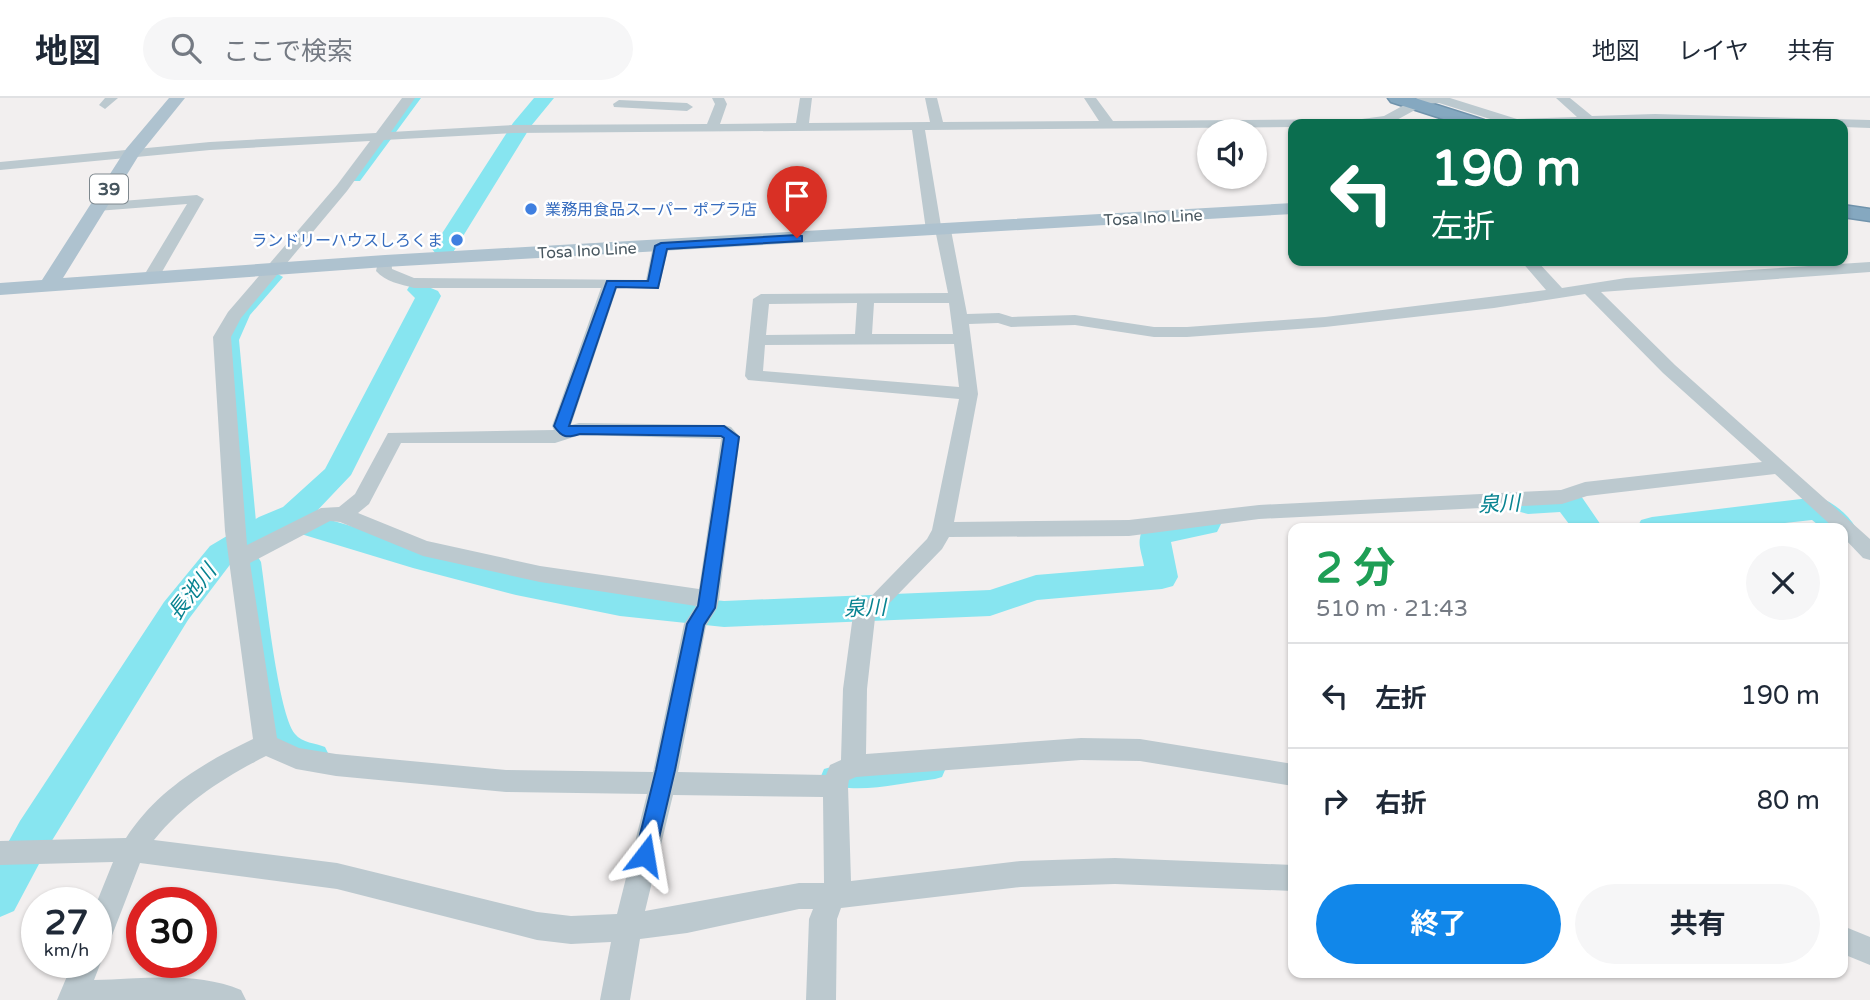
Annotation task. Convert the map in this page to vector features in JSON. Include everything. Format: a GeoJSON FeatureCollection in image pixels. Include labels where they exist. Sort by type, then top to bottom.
{"type":"FeatureCollection","features":[{"type":"Feature","properties":{"kind":"highway"},"geometry":{"type":"LineString","coordinates":[[1374,98],[1459,119]]}},
{"type":"Feature","properties":{"kind":"highway"},"geometry":{"type":"LineString","coordinates":[[1404,104],[1438,119]]}},
{"type":"Feature","properties":{"kind":"highway"},"geometry":{"type":"LineString","coordinates":[[1848,201],[1870,205]]}},
{"type":"Feature","properties":{"kind":"highway"},"geometry":{"type":"LineString","coordinates":[[1848,212],[1870,215]]}},
{"type":"Feature","properties":{"kind":"main road","name":"39"},"geometry":{"type":"LineString","coordinates":[[49,284],[132,153],[177,98]]}},
{"type":"Feature","properties":{"kind":"main road","name":"Tosa Ino Line"},"geometry":{"type":"LineString","coordinates":[[0,289],[385,261],[1288,209]]}},
{"type":"Feature","properties":{"kind":"street"},"geometry":{"type":"LineString","coordinates":[[266,744],[235,531],[222,337],[234,316],[342,188],[409,98]]}},
{"type":"Feature","properties":{"kind":"street"},"geometry":{"type":"LineString","coordinates":[[712,128],[721,104],[718,98]]}},
{"type":"Feature","properties":{"kind":"street"},"geometry":{"type":"LineString","coordinates":[[802,128],[806,98]]}},
{"type":"Feature","properties":{"kind":"street"},"geometry":{"type":"LineString","coordinates":[[931,98],[938,127]]}},
{"type":"Feature","properties":{"kind":"street"},"geometry":{"type":"LineString","coordinates":[[1090,98],[1109,125]]}},
{"type":"Feature","properties":{"kind":"street"},"geometry":{"type":"LineString","coordinates":[[1562,98],[1588,119]]}},
{"type":"Feature","properties":{"kind":"street"},"geometry":{"type":"LineString","coordinates":[[1388,119],[1404,104],[1440,99],[1503,119]]}},
{"type":"Feature","properties":{"kind":"street"},"geometry":{"type":"LineString","coordinates":[[602,128],[622,101],[687,107]]}},
{"type":"Feature","properties":{"kind":"street"},"geometry":{"type":"LineString","coordinates":[[1633,119],[1691,119]]}},
{"type":"Feature","properties":{"kind":"street"},"geometry":{"type":"LineString","coordinates":[[1848,123],[1870,124]]}},
{"type":"Feature","properties":{"kind":"street"},"geometry":{"type":"LineString","coordinates":[[0,166],[132,153],[382,135],[519,129],[1288,124]]}},
{"type":"Feature","properties":{"kind":"street"},"geometry":{"type":"LineString","coordinates":[[821,1000],[823,919],[838,883],[840,777],[868,609],[914,567],[935,544],[942,530],[969,394],[957,298],[938,230],[919,127]]}},
{"type":"Feature","properties":{"kind":"street"},"geometry":{"type":"LineString","coordinates":[[97,207],[197,200],[152,277]]}},
{"type":"Feature","properties":{"kind":"street"},"geometry":{"type":"LineString","coordinates":[[385,261],[384,271],[392,277],[414,283],[653,285],[661,246]]}},
{"type":"Feature","properties":{"kind":"street"},"geometry":{"type":"LineString","coordinates":[[1534,266],[1557,292]]}},
{"type":"Feature","properties":{"kind":"street"},"geometry":{"type":"LineString","coordinates":[[960,319],[999,318],[1011,322],[1075,320],[1154,331],[1187,332],[1325,322],[1494,303],[1587,287],[1870,267]]}},
{"type":"Feature","properties":{"kind":"street"},"geometry":{"type":"LineString","coordinates":[[567,433],[561,426],[611,283]]}},
{"type":"Feature","properties":{"kind":"street"},"geometry":{"type":"LineString","coordinates":[[1587,287],[1707,404],[1839,523]]}},
{"type":"Feature","properties":{"kind":"street"},"geometry":{"type":"LineString","coordinates":[[957,298],[866,299],[762,295],[754,376],[969,394]]}},
{"type":"Feature","properties":{"kind":"street"},"geometry":{"type":"LineString","coordinates":[[863,339],[866,299]]}},
{"type":"Feature","properties":{"kind":"street"},"geometry":{"type":"LineString","coordinates":[[756,340],[962,339]]}},
{"type":"Feature","properties":{"kind":"street"},"geometry":{"type":"LineString","coordinates":[[343,515],[362,499],[395,437],[555,437],[579,429],[724,431],[731,437],[704,609],[628,928],[615,1000]]}},
{"type":"Feature","properties":{"kind":"street"},"geometry":{"type":"LineString","coordinates":[[942,530],[1129,528],[1259,512],[1562,497],[1585,489],[1780,467]]}},
{"type":"Feature","properties":{"kind":"street"},"geometry":{"type":"LineString","coordinates":[[239,556],[328,513],[343,515],[423,548],[704,609]]}},
{"type":"Feature","properties":{"kind":"street"},"geometry":{"type":"LineString","coordinates":[[1848,531],[1870,552]]}},
{"type":"Feature","properties":{"kind":"street"},"geometry":{"type":"LineString","coordinates":[[266,744],[296,758],[337,765],[506,781],[840,777],[1081,749],[1140,750],[1288,774]]}},
{"type":"Feature","properties":{"kind":"street"},"geometry":{"type":"LineString","coordinates":[[112,902],[133,850],[153,819],[190,786],[266,744]]}},
{"type":"Feature","properties":{"kind":"street"},"geometry":{"type":"LineString","coordinates":[[0,853],[133,850],[337,876],[537,926],[571,930],[628,928],[799,896],[832,896],[1021,874],[1115,871],[1288,877]]}},
{"type":"Feature","properties":{"kind":"street"},"geometry":{"type":"LineString","coordinates":[[1848,942],[1870,951]]}},
{"type":"Feature","properties":{"kind":"street"},"geometry":{"type":"LineString","coordinates":[[81,978],[73,997],[190,992],[231,1000]]}},
{"type":"Feature","properties":{"kind":"waterway"},"geometry":{"type":"LineString","coordinates":[[392,130],[416,98]]}},
{"type":"Feature","properties":{"kind":"waterway","name":"長池川"},"geometry":{"type":"LineString","coordinates":[[444,249],[523,123],[544,98]]}},
{"type":"Feature","properties":{"kind":"waterway"},"geometry":{"type":"LineString","coordinates":[[356,178],[385,139]]}},
{"type":"Feature","properties":{"kind":"waterway"},"geometry":{"type":"LineString","coordinates":[[249,543],[232,340],[244,314],[276,277]]}},
{"type":"Feature","properties":{"kind":"waterway","name":"長池川"},"geometry":{"type":"LineString","coordinates":[[0,897],[34,834],[176,611],[221,554],[270,525],[294,515],[336,475],[429,296],[419,290]]}},
{"type":"Feature","properties":{"kind":"waterway","name":"泉川"},"geometry":{"type":"LineString","coordinates":[[1528,503],[1568,501],[1584,523]]}},
{"type":"Feature","properties":{"kind":"waterway","name":"泉川"},"geometry":{"type":"LineString","coordinates":[[1694,523],[1818,508],[1835,523]]}},
{"type":"Feature","properties":{"kind":"waterway","name":"泉川"},"geometry":{"type":"LineString","coordinates":[[312,526],[516,583],[620,603],[724,614],[990,603],[1036,588],[1162,577],[1155,537],[1168,529],[1206,524]]}},
{"type":"Feature","properties":{"kind":"waterway"},"geometry":{"type":"LineString","coordinates":[[252,562],[270,684],[282,729],[291,744],[318,753]]}},
{"type":"Feature","properties":{"kind":"waterway"},"geometry":{"type":"LineString","coordinates":[[831,776],[865,778],[935,770]]}},
{"type":"Feature","properties":{"kind":"place","name":"業務用食品スーパー ポプラ店"},"geometry":{"type":"Point","coordinates":[531,209]}},
{"type":"Feature","properties":{"kind":"place","name":"ランドリーハウスしろくま"},"geometry":{"type":"Point","coordinates":[457,240]}},
{"type":"Feature","properties":{"kind":"route"},"geometry":{"type":"LineString","coordinates":[[645,855],[666,770],[695,624],[706,608],[731,437],[724,431],[579,429],[567,433],[561,426],[611,283],[653,285],[661,246],[797,238]]}}]}
